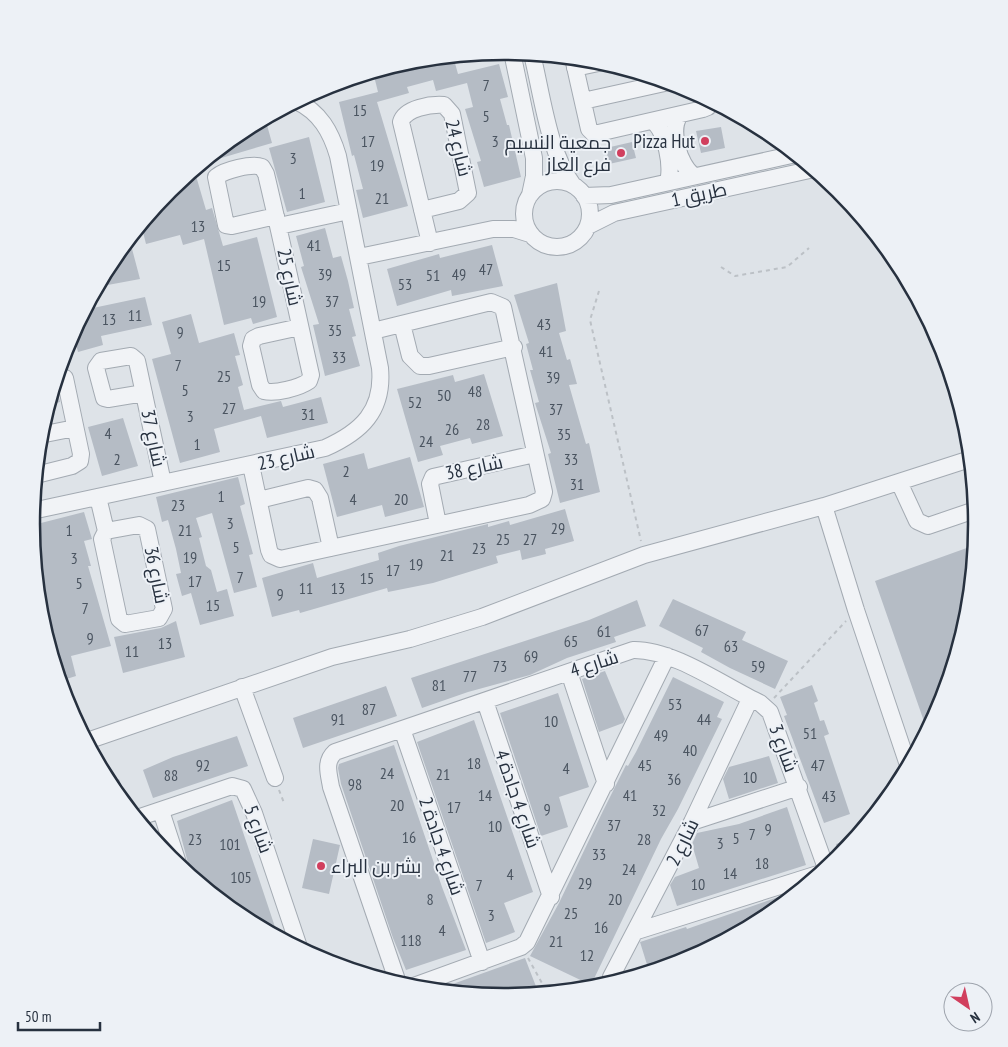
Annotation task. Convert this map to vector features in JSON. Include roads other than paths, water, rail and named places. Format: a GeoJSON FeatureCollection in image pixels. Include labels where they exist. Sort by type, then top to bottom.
{"type":"FeatureCollection","features":[{"type":"Feature","properties":{"kind":"street"},"geometry":{"type":"LineString","coordinates":[[514,60],[534,158],[527,202],[526,227],[530,234]]}},
{"type":"Feature","properties":{"kind":"street"},"geometry":{"type":"LineString","coordinates":[[358,257],[494,229],[514,229],[530,234],[546,246],[556,247],[575,242],[588,226],[590,210],[579,190],[564,173],[555,151],[533,60]]}},
{"type":"Feature","properties":{"kind":"street"},"geometry":{"type":"LineString","coordinates":[[574,65],[590,129],[594,134],[653,122],[708,107]]}},
{"type":"Feature","properties":{"kind":"street"},"geometry":{"type":"LineString","coordinates":[[583,101],[656,85]]}},
{"type":"Feature","properties":{"kind":"street","name":"شارع 23"},"geometry":{"type":"LineString","coordinates":[[40,509],[325,448],[345,439],[361,427],[374,409],[381,380],[338,156],[332,135],[322,121],[305,104]]}},
{"type":"Feature","properties":{"kind":"street","name":"شارع 24"},"geometry":{"type":"LineString","coordinates":[[422,210],[459,202],[468,193],[452,114],[444,105],[410,111],[401,119],[422,210],[430,243]]}},
{"type":"Feature","properties":{"kind":"street"},"geometry":{"type":"LineString","coordinates":[[680,115],[675,128],[683,164],[693,176]]}},
{"type":"Feature","properties":{"kind":"street"},"geometry":{"type":"LineString","coordinates":[[653,122],[658,124],[662,131],[671,168],[667,182]]}},
{"type":"Feature","properties":{"kind":"street","name":"طريق 1"},"geometry":{"type":"LineString","coordinates":[[579,190],[611,195],[787,156]]}},
{"type":"Feature","properties":{"kind":"street","name":"طريق 1"},"geometry":{"type":"LineString","coordinates":[[588,226],[614,213],[805,171]]}},
{"type":"Feature","properties":{"kind":"street"},"geometry":{"type":"LineString","coordinates":[[494,229],[513,219],[545,183],[564,182],[579,190]]}},
{"type":"Feature","properties":{"kind":"street","name":"شارع 25"},"geometry":{"type":"LineString","coordinates":[[300,327],[253,339],[251,346],[260,385],[264,391],[270,392],[308,381],[311,375],[278,221],[349,211]]}},
{"type":"Feature","properties":{"kind":"street"},"geometry":{"type":"LineString","coordinates":[[251,465],[269,550],[275,558],[286,559],[529,505],[542,499],[544,492],[514,347],[506,312],[499,304],[491,302],[373,331]]}},
{"type":"Feature","properties":{"kind":"street"},"geometry":{"type":"LineString","coordinates":[[402,324],[410,356],[420,366],[429,366],[514,347]]}},
{"type":"Feature","properties":{"kind":"street"},"geometry":{"type":"LineString","coordinates":[[43,473],[78,464],[81,454],[65,378]]}},
{"type":"Feature","properties":{"kind":"street","name":"شارع 37"},"geometry":{"type":"LineString","coordinates":[[144,393],[163,482]]}},
{"type":"Feature","properties":{"kind":"street"},"geometry":{"type":"LineString","coordinates":[[49,433],[75,428]]}},
{"type":"Feature","properties":{"kind":"street","name":"شارع 38"},"geometry":{"type":"LineString","coordinates":[[438,524],[430,484],[433,477],[535,454]]}},
{"type":"Feature","properties":{"kind":"street"},"geometry":{"type":"LineString","coordinates":[[93,739],[332,657],[482,618],[644,555],[824,506],[964,461]]}},
{"type":"Feature","properties":{"kind":"street"},"geometry":{"type":"LineString","coordinates":[[899,482],[917,521],[928,526],[968,513]]}},
{"type":"Feature","properties":{"kind":"street"},"geometry":{"type":"LineString","coordinates":[[258,500],[308,488],[315,490],[320,498],[331,548]]}},
{"type":"Feature","properties":{"kind":"street","name":"شارع 36"},"geometry":{"type":"LineString","coordinates":[[98,497],[106,531],[102,539],[119,619],[126,624],[159,618],[164,609],[147,529],[139,525],[106,531]]}},
{"type":"Feature","properties":{"kind":"street"},"geometry":{"type":"LineString","coordinates":[[824,506],[856,610],[905,757]]}},
{"type":"Feature","properties":{"kind":"street","name":"شارع 4"},"geometry":{"type":"LineString","coordinates":[[395,975],[331,787],[327,765],[330,757],[335,752],[634,650],[649,650],[667,656]]}},
{"type":"Feature","properties":{"kind":"street"},"geometry":{"type":"LineString","coordinates":[[427,981],[521,947],[532,935],[667,656]]}},
{"type":"Feature","properties":{"kind":"street","name":"شارع 3"},"geometry":{"type":"LineString","coordinates":[[667,656],[766,707],[770,712],[823,860]]}},
{"type":"Feature","properties":{"kind":"street"},"geometry":{"type":"LineString","coordinates":[[569,672],[606,784]]}},
{"type":"Feature","properties":{"kind":"street"},"geometry":{"type":"LineString","coordinates":[[242,687],[275,778]]}},
{"type":"Feature","properties":{"kind":"street","name":"شارع 2"},"geometry":{"type":"LineString","coordinates":[[612,975],[637,931],[692,822],[750,699]]}},
{"type":"Feature","properties":{"kind":"street","name":"شارع 4 جادة 4"},"geometry":{"type":"LineString","coordinates":[[485,701],[551,897]]}},
{"type":"Feature","properties":{"kind":"street","name":"شارع 4 جادة 2"},"geometry":{"type":"LineString","coordinates":[[402,729],[482,962]]}},
{"type":"Feature","properties":{"kind":"street","name":"شارع 5"},"geometry":{"type":"LineString","coordinates":[[144,816],[232,786],[243,789],[254,813],[296,938]]}},
{"type":"Feature","properties":{"kind":"street"},"geometry":{"type":"LineString","coordinates":[[692,822],[798,788]]}},
{"type":"Feature","properties":{"kind":"street"},"geometry":{"type":"LineString","coordinates":[[160,811],[173,849]]}},
{"type":"Feature","properties":{"kind":"street"},"geometry":{"type":"LineString","coordinates":[[637,931],[801,879]]}},
{"type":"Feature","properties":{"kind":"place","name":"Pizza Hut"},"geometry":{"type":"Point","coordinates":[705,141]}},
{"type":"Feature","properties":{"kind":"place","name":"جمعية النسيم فرع الغاز"},"geometry":{"type":"Point","coordinates":[621,153]}},
{"type":"Feature","properties":{"kind":"place","name":"بشر بن البراء"},"geometry":{"type":"Point","coordinates":[321,866]}}]}
